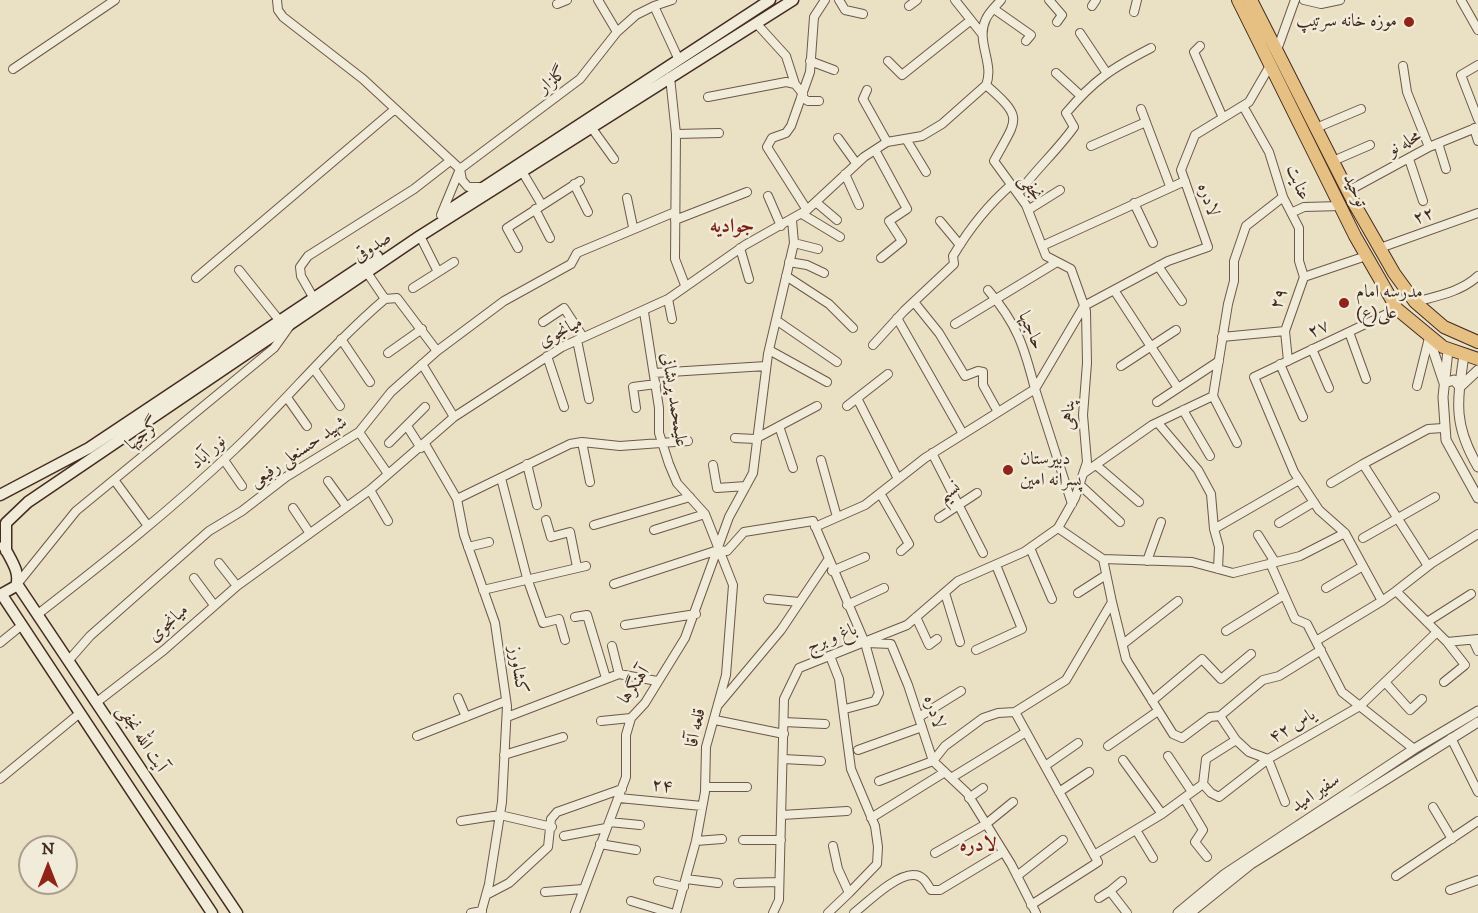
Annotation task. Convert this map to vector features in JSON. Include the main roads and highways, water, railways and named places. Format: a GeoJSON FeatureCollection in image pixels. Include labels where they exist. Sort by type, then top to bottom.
{"type":"FeatureCollection","features":[{"type":"Feature","properties":{"kind":"main road","name":"صدوقی"},"geometry":{"type":"LineString","coordinates":[[0,495],[89,448],[313,297],[668,71],[757,3],[770,0]]}},
{"type":"Feature","properties":{"kind":"main road","name":"صدوقی"},"geometry":{"type":"LineString","coordinates":[[680,63],[756,23],[792,0]]}},
{"type":"Feature","properties":{"kind":"main road","name":"توحید"},"geometry":{"type":"LineString","coordinates":[[1238,0],[1271,64],[1299,107],[1316,128],[1380,248],[1415,302],[1444,327],[1478,342]]}},
{"type":"Feature","properties":{"kind":"main road","name":"توحید"},"geometry":{"type":"LineString","coordinates":[[1251,0],[1277,50],[1341,206],[1366,256],[1397,309],[1429,338],[1448,350],[1478,359]]}},
{"type":"Feature","properties":{"kind":"main road","name":"صدوقی"},"geometry":{"type":"LineString","coordinates":[[10,519],[28,502],[297,317],[420,236],[523,173],[668,71]]}},
{"type":"Feature","properties":{"kind":"main road"},"geometry":{"type":"LineString","coordinates":[[0,511],[10,519],[4,529],[6,551]]}},
{"type":"Feature","properties":{"kind":"main road","name":"آیت الله نجفی"},"geometry":{"type":"LineString","coordinates":[[0,539],[16,568],[18,584],[237,913]]}},
{"type":"Feature","properties":{"kind":"main road"},"geometry":{"type":"LineString","coordinates":[[0,596],[10,592],[18,584]]}},
{"type":"Feature","properties":{"kind":"main road","name":"آیت الله نجفی"},"geometry":{"type":"LineString","coordinates":[[0,596],[81,713],[212,913]]}},
{"type":"Feature","properties":{"kind":"main road"},"geometry":{"type":"LineString","coordinates":[[13,612],[17,602],[28,599]]}},
{"type":"Feature","properties":{"kind":"place","name":"موزه خانه سرتیپ"},"geometry":{"type":"Point","coordinates":[1409,22]}},
{"type":"Feature","properties":{"kind":"place","name":"مدرسه امام علی(ع)"},"geometry":{"type":"Point","coordinates":[1344,303]}},
{"type":"Feature","properties":{"kind":"place","name":"دبیرستان پسرانه امین"},"geometry":{"type":"Point","coordinates":[1008,470]}},
{"type":"Feature","properties":{"kind":"district","name":"جوادیه"},"geometry":{"type":"Point","coordinates":[732,228]}},
{"type":"Feature","properties":{"kind":"district","name":"لادره"},"geometry":{"type":"Point","coordinates":[978,847]}}]}
